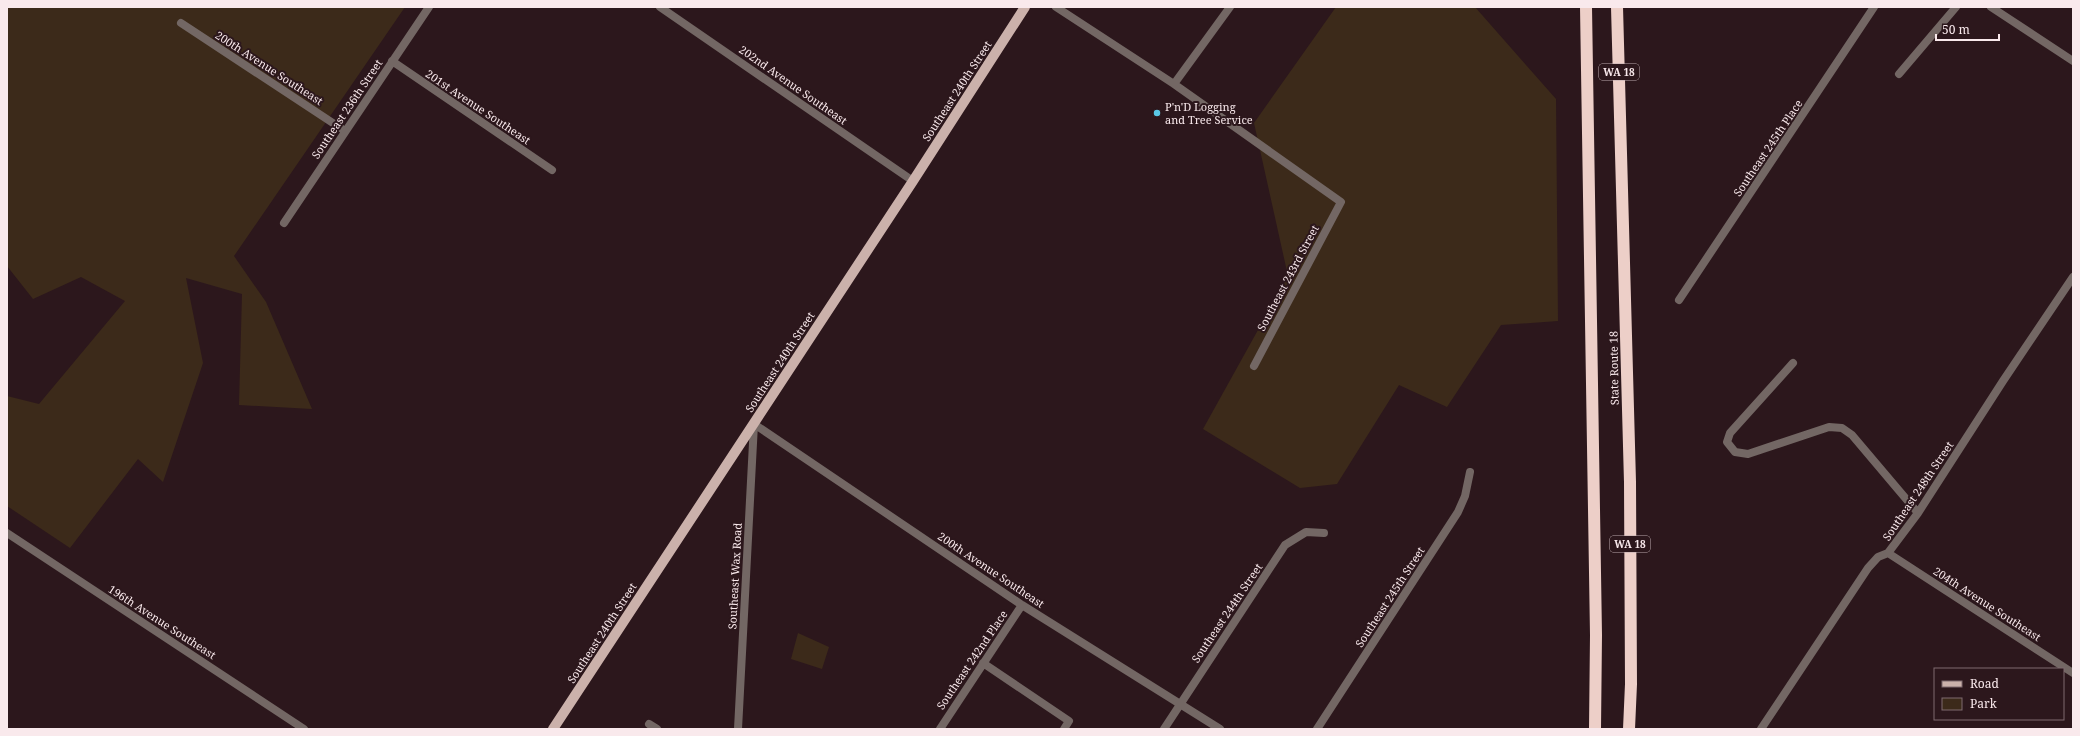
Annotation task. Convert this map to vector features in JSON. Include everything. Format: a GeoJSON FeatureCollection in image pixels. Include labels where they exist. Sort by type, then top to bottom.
{"type":"FeatureCollection","features":[{"type":"Feature","properties":{"kind":"highway","name":"State Route 18"},"geometry":{"type":"LineString","coordinates":[[1586,7],[1596,635],[1595,729]]}},
{"type":"Feature","properties":{"kind":"highway","name":"State Route 18"},"geometry":{"type":"LineString","coordinates":[[1617,7],[1630,474],[1631,684],[1629,729]]}},
{"type":"Feature","properties":{"kind":"main road","name":"Southeast 240th Street"},"geometry":{"type":"LineString","coordinates":[[554,729],[913,181],[1025,7]]}},
{"type":"Feature","properties":{"kind":"street","name":"Southeast 236th Street"},"geometry":{"type":"LineString","coordinates":[[284,223],[429,7]]}},
{"type":"Feature","properties":{"kind":"street","name":"202nd Avenue Southeast"},"geometry":{"type":"LineString","coordinates":[[660,7],[913,181]]}},
{"type":"Feature","properties":{"kind":"street"},"geometry":{"type":"LineString","coordinates":[[1056,7],[1174,84],[1230,7]]}},
{"type":"Feature","properties":{"kind":"street","name":"Southeast 245th Place"},"geometry":{"type":"LineString","coordinates":[[1679,300],[1874,7]]}},
{"type":"Feature","properties":{"kind":"street"},"geometry":{"type":"LineString","coordinates":[[1899,74],[1956,7]]}},
{"type":"Feature","properties":{"kind":"street"},"geometry":{"type":"LineString","coordinates":[[1991,7],[2073,61]]}},
{"type":"Feature","properties":{"kind":"street","name":"200th Avenue Southeast"},"geometry":{"type":"LineString","coordinates":[[181,23],[345,131]]}},
{"type":"Feature","properties":{"kind":"street","name":"201st Avenue Southeast"},"geometry":{"type":"LineString","coordinates":[[392,61],[552,170]]}},
{"type":"Feature","properties":{"kind":"street","name":"Southeast 243rd Street"},"geometry":{"type":"LineString","coordinates":[[1174,84],[1342,202],[1254,366]]}},
{"type":"Feature","properties":{"kind":"street","name":"Southeast 248th Street"},"geometry":{"type":"LineString","coordinates":[[1761,729],[1868,568],[1878,557],[1888,553],[1918,513],[2003,381],[2073,277]]}},
{"type":"Feature","properties":{"kind":"street"},"geometry":{"type":"LineString","coordinates":[[1793,363],[1730,433],[1727,442],[1735,452],[1748,454],[1828,427],[1842,428],[1852,435],[1918,513]]}},
{"type":"Feature","properties":{"kind":"street","name":"200th Avenue Southeast"},"geometry":{"type":"LineString","coordinates":[[754,424],[1022,605],[1220,729]]}},
{"type":"Feature","properties":{"kind":"street","name":"Southeast Wax Road"},"geometry":{"type":"LineString","coordinates":[[738,729],[754,424]]}},
{"type":"Feature","properties":{"kind":"street","name":"Southeast 245th Street"},"geometry":{"type":"LineString","coordinates":[[1317,729],[1458,512],[1465,496],[1470,472]]}},
{"type":"Feature","properties":{"kind":"street","name":"Southeast 244th Street"},"geometry":{"type":"LineString","coordinates":[[1164,729],[1285,545],[1306,532],[1324,533]]}},
{"type":"Feature","properties":{"kind":"street","name":"196th Avenue Southeast"},"geometry":{"type":"LineString","coordinates":[[7,534],[304,729]]}},
{"type":"Feature","properties":{"kind":"street","name":"204th Avenue Southeast"},"geometry":{"type":"LineString","coordinates":[[1888,553],[2073,673]]}},
{"type":"Feature","properties":{"kind":"street","name":"Southeast 242nd Place"},"geometry":{"type":"LineString","coordinates":[[940,729],[1022,605]]}},
{"type":"Feature","properties":{"kind":"street"},"geometry":{"type":"LineString","coordinates":[[983,663],[1069,721],[1064,729]]}},
{"type":"Feature","properties":{"kind":"street"},"geometry":{"type":"LineString","coordinates":[[649,724],[657,729]]}},
{"type":"Feature","properties":{"kind":"green space"},"geometry":{"type":"Polygon","coordinates":[[[7,7],[405,7],[234,256],[266,302],[312,409],[239,405],[242,294],[186,278],[203,363],[163,482],[138,459],[70,548],[7,506],[7,396],[39,404],[125,301],[81,277],[33,299],[7,266],[7,7]]]}},
{"type":"Feature","properties":{"kind":"green space"},"geometry":{"type":"Polygon","coordinates":[[[1336,7],[1475,7],[1556,99],[1558,321],[1501,325],[1447,407],[1399,385],[1337,484],[1300,488],[1203,429],[1288,276],[1254,123],[1336,7]]]}},
{"type":"Feature","properties":{"kind":"green space"},"geometry":{"type":"Polygon","coordinates":[[[798,633],[829,647],[822,669],[791,659],[798,633]]]}},
{"type":"Feature","properties":{"kind":"place","name":"P'n'D Logging and Tree Service"},"geometry":{"type":"Point","coordinates":[1157,113]}}]}
